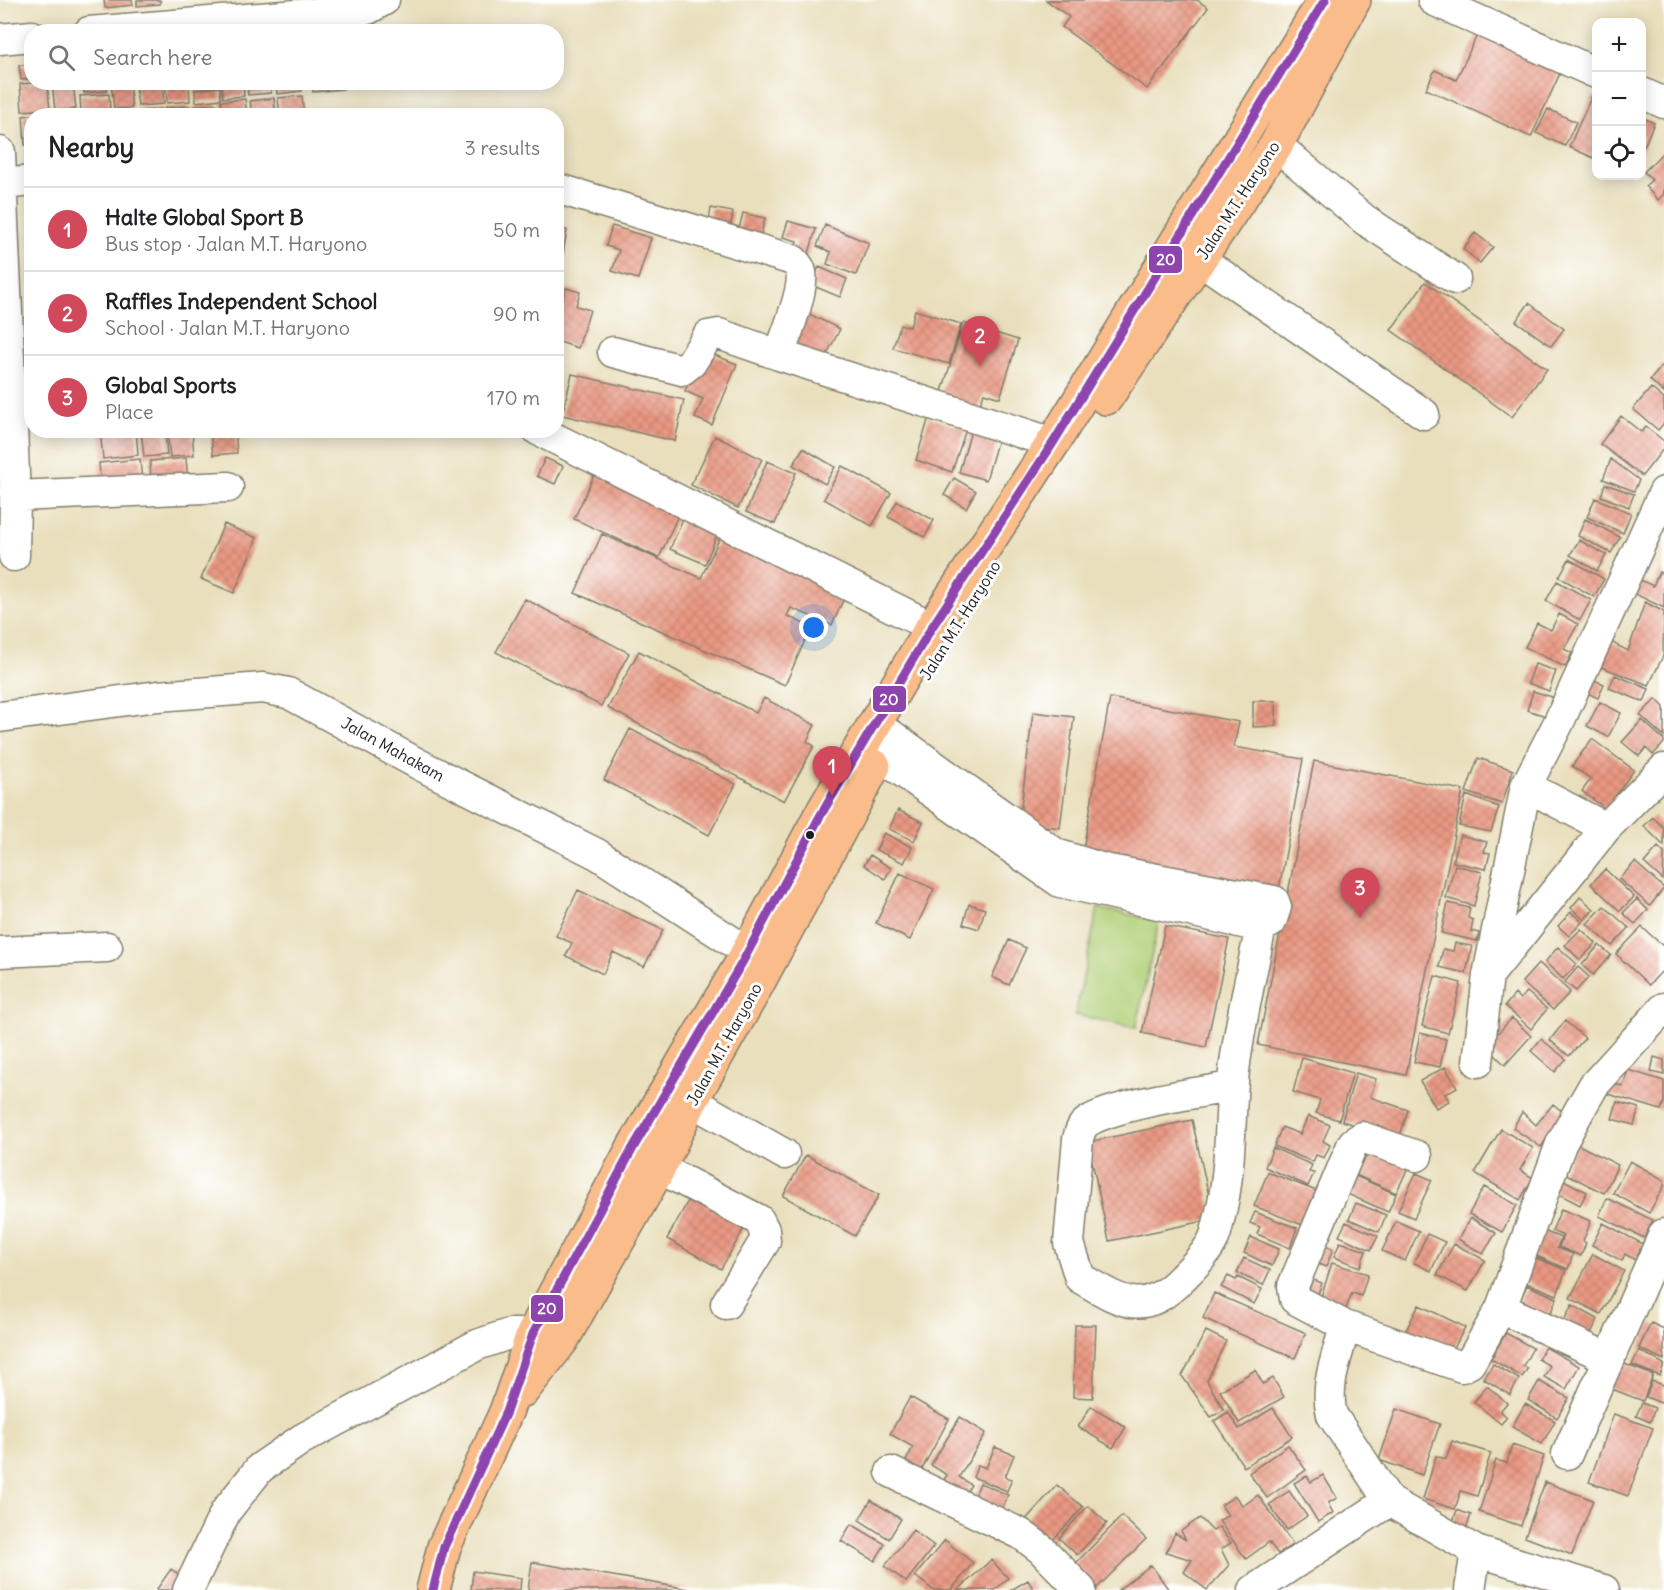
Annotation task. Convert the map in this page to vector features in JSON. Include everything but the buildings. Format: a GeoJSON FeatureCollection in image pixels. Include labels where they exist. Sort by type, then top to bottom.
{"type":"FeatureCollection","features":[{"type":"Feature","properties":{"kind":"main road","name":"Jalan M.T. Haryono"},"geometry":{"type":"LineString","coordinates":[[433,1590],[444,1547],[506,1412],[533,1334],[633,1148],[716,1008],[741,988],[748,952],[819,818],[932,627],[1053,443],[1325,0]]}},
{"type":"Feature","properties":{"kind":"main road","name":"Jalan M.T. Haryono"},"geometry":{"type":"LineString","coordinates":[[506,1412],[562,1340],[659,1168],[741,988],[975,593],[1276,145],[1354,0]]}},
{"type":"Feature","properties":{"kind":"street"},"geometry":{"type":"LineString","coordinates":[[185,24],[368,9],[384,0]]}},
{"type":"Feature","properties":{"kind":"street"},"geometry":{"type":"LineString","coordinates":[[1433,0],[1594,72]]}},
{"type":"Feature","properties":{"kind":"street"},"geometry":{"type":"LineString","coordinates":[[0,39],[24,37]]}},
{"type":"Feature","properties":{"kind":"street"},"geometry":{"type":"LineString","coordinates":[[1646,95],[1664,103]]}},
{"type":"Feature","properties":{"kind":"street"},"geometry":{"type":"LineString","coordinates":[[1276,145],[1365,220],[1455,279]]}},
{"type":"Feature","properties":{"kind":"street"},"geometry":{"type":"LineString","coordinates":[[0,152],[17,182],[20,340],[14,556]]}},
{"type":"Feature","properties":{"kind":"street"},"geometry":{"type":"LineString","coordinates":[[564,190],[793,260],[801,272],[802,282],[788,333],[779,355]]}},
{"type":"Feature","properties":{"kind":"street"},"geometry":{"type":"LineString","coordinates":[[1199,259],[1424,414]]}},
{"type":"Feature","properties":{"kind":"street"},"geometry":{"type":"LineString","coordinates":[[613,352],[682,370],[691,363],[708,336],[719,334],[1053,443]]}},
{"type":"Feature","properties":{"kind":"street"},"geometry":{"type":"LineString","coordinates":[[554,438],[932,627]]}},
{"type":"Feature","properties":{"kind":"street"},"geometry":{"type":"LineString","coordinates":[[15,496],[228,487]]}},
{"type":"Feature","properties":{"kind":"street"},"geometry":{"type":"LineString","coordinates":[[1478,1062],[1488,975],[1526,786],[1558,724],[1663,497]]}},
{"type":"Feature","properties":{"kind":"street","name":"Jalan Mahakam"},"geometry":{"type":"LineString","coordinates":[[0,717],[158,696],[263,688],[288,693],[422,766],[597,854],[748,952]]}},
{"type":"Feature","properties":{"kind":"street"},"geometry":{"type":"LineString","coordinates":[[885,745],[1041,855],[1056,854],[1095,878],[1274,901],[1276,907],[1272,922],[1261,927],[1239,1030],[1232,1087],[1227,1188],[1214,1237],[1198,1262],[1179,1282],[1158,1299],[1142,1304],[1112,1296],[1080,1278],[1069,1243],[1078,1139],[1084,1125],[1098,1117],[1152,1101],[1232,1087]]}},
{"type":"Feature","properties":{"kind":"street"},"geometry":{"type":"LineString","coordinates":[[1488,975],[1606,828],[1664,769]]}},
{"type":"Feature","properties":{"kind":"street"},"geometry":{"type":"LineString","coordinates":[[1526,786],[1606,828]]}},
{"type":"Feature","properties":{"kind":"street"},"geometry":{"type":"LineString","coordinates":[[0,952],[107,947]]}},
{"type":"Feature","properties":{"kind":"street"},"geometry":{"type":"LineString","coordinates":[[1417,1156],[1362,1137],[1353,1143],[1293,1286],[1295,1299],[1345,1326],[1462,1367],[1470,1363],[1501,1308],[1561,1144],[1579,1111],[1594,1085],[1664,1008]]}},
{"type":"Feature","properties":{"kind":"street"},"geometry":{"type":"LineString","coordinates":[[691,1101],[784,1155]]}},
{"type":"Feature","properties":{"kind":"street"},"geometry":{"type":"LineString","coordinates":[[659,1168],[759,1220],[764,1230],[765,1241],[726,1304]]}},
{"type":"Feature","properties":{"kind":"street"},"geometry":{"type":"LineString","coordinates":[[1567,1454],[1664,1234]]}},
{"type":"Feature","properties":{"kind":"street"},"geometry":{"type":"LineString","coordinates":[[1501,1308],[1610,1359]]}},
{"type":"Feature","properties":{"kind":"street"},"geometry":{"type":"LineString","coordinates":[[1345,1326],[1328,1390],[1332,1415],[1389,1501],[1476,1551],[1604,1590]]}},
{"type":"Feature","properties":{"kind":"street"},"geometry":{"type":"LineString","coordinates":[[188,1590],[226,1511],[260,1467],[302,1439],[477,1345],[509,1334],[533,1334]]}},
{"type":"Feature","properties":{"kind":"street"},"geometry":{"type":"LineString","coordinates":[[891,1472],[1021,1534],[1050,1557],[1081,1590]]}},
{"type":"Feature","properties":{"kind":"street"},"geometry":{"type":"LineString","coordinates":[[1254,1590],[1389,1501]]}},
{"type":"Feature","properties":{"kind":"street"},"geometry":{"type":"LineString","coordinates":[[1470,1590],[1476,1551]]}},
{"type":"Feature","properties":{"kind":"green space"},"geometry":{"type":"Polygon","coordinates":[[[1098,908],[1159,921],[1136,1028],[1075,1015],[1098,908]]]}},
{"type":"Feature","properties":{"kind":"transit line","name":"20"},"geometry":{"type":"LineString","coordinates":[[433,1590],[444,1547],[506,1412],[533,1334],[633,1148],[743,961],[819,818],[932,627],[1053,443],[1325,0]]}},
{"type":"Feature","properties":{"kind":"place","name":"Raffles Independent School"},"geometry":{"type":"Point","coordinates":[980,366]}},
{"type":"Feature","properties":{"kind":"place","name":"Halte Global Sport B"},"geometry":{"type":"Point","coordinates":[832,796]}},
{"type":"Feature","properties":{"kind":"place","name":"Global Sports"},"geometry":{"type":"Point","coordinates":[1360,918]}}]}
